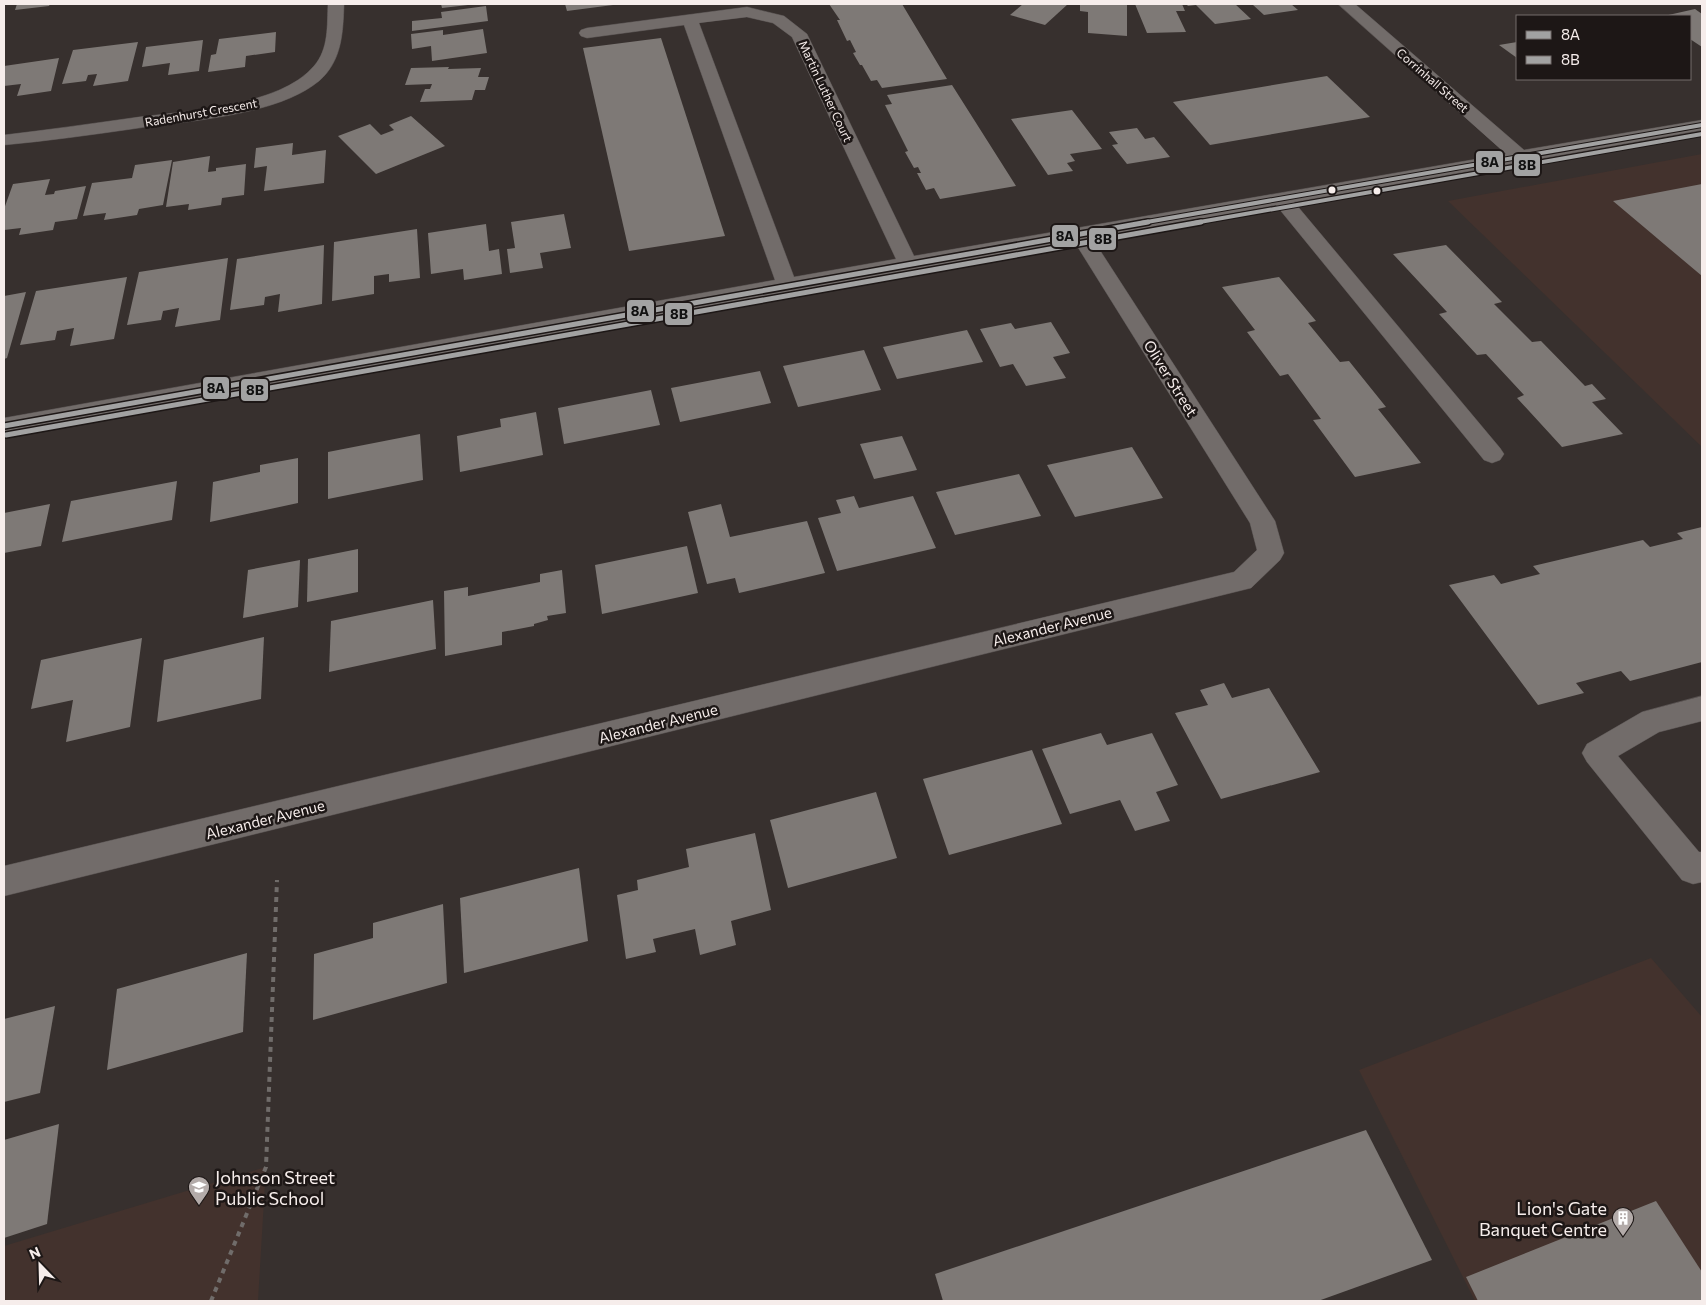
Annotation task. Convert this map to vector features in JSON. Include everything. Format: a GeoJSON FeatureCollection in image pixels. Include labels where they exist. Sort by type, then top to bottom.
{"type":"FeatureCollection","features":[{"type":"Feature","properties":{"kind":"street","name":"Radenhurst Crescent"},"geometry":{"type":"LineString","coordinates":[[4,140],[236,108],[277,96],[312,78],[332,52],[335,39],[336,4]]}},
{"type":"Feature","properties":{"kind":"street","name":"Corrinhall Street"},"geometry":{"type":"LineString","coordinates":[[1346,4],[1521,157]]}},
{"type":"Feature","properties":{"kind":"street","name":"Martin Luther Court"},"geometry":{"type":"LineString","coordinates":[[587,33],[746,12],[778,19],[799,34],[908,264]]}},
{"type":"Feature","properties":{"kind":"street"},"geometry":{"type":"LineString","coordinates":[[690,19],[787,285]]}},
{"type":"Feature","properties":{"kind":"street"},"geometry":{"type":"LineString","coordinates":[[4,426],[787,285],[1702,125]]}},
{"type":"Feature","properties":{"kind":"street"},"geometry":{"type":"LineString","coordinates":[[1281,199],[1492,454]]}},
{"type":"Feature","properties":{"kind":"street","name":"Oliver Street"},"geometry":{"type":"LineString","coordinates":[[1080,234],[1262,521]]}},
{"type":"Feature","properties":{"kind":"street","name":"Alexander Avenue"},"geometry":{"type":"LineString","coordinates":[[4,881],[1242,581],[1271,553],[1262,521]]}},
{"type":"Feature","properties":{"kind":"street"},"geometry":{"type":"LineString","coordinates":[[1702,709],[1652,721],[1597,753],[1693,869],[1702,867]]}},
{"type":"Feature","properties":{"kind":"path"},"geometry":{"type":"LineString","coordinates":[[211,1301],[266,1167],[277,880]]}},
{"type":"Feature","properties":{"kind":"shaded area"},"geometry":{"type":"Polygon","coordinates":[[[1702,154],[1702,447],[1448,201],[1702,154]]]}},
{"type":"Feature","properties":{"kind":"shaded area"},"geometry":{"type":"Polygon","coordinates":[[[1651,958],[1702,1017],[1702,1301],[1475,1301],[1359,1070],[1651,958]]]}},
{"type":"Feature","properties":{"kind":"shaded area","name":"Johnson Street Public School"},"geometry":{"type":"Polygon","coordinates":[[[266,1167],[258,1301],[4,1301],[4,1246],[266,1167]]]}},
{"type":"Feature","properties":{"kind":"building"},"geometry":{"type":"Polygon","coordinates":[[[17,4],[50,4],[49,6],[15,10],[17,4]]]}},
{"type":"Feature","properties":{"kind":"building"},"geometry":{"type":"Polygon","coordinates":[[[441,4],[468,4],[468,5],[442,8],[441,4]]]}},
{"type":"Feature","properties":{"kind":"building"},"geometry":{"type":"Polygon","coordinates":[[[565,4],[613,4],[613,5],[567,11],[565,4]]]}},
{"type":"Feature","properties":{"kind":"building"},"geometry":{"type":"Polygon","coordinates":[[[829,4],[902,4],[947,79],[882,88],[877,80],[871,81],[862,65],[860,65],[853,53],[856,52],[850,40],[847,41],[837,20],[840,20],[829,4]]]}},
{"type":"Feature","properties":{"kind":"building"},"geometry":{"type":"Polygon","coordinates":[[[1023,4],[1068,4],[1045,25],[1010,15],[1023,4]]]}},
{"type":"Feature","properties":{"kind":"building"},"geometry":{"type":"Polygon","coordinates":[[[1080,4],[1127,4],[1127,36],[1088,33],[1088,12],[1080,11],[1080,4]]]}},
{"type":"Feature","properties":{"kind":"building"},"geometry":{"type":"Polygon","coordinates":[[[1135,4],[1182,4],[1185,11],[1176,11],[1186,32],[1147,33],[1135,4]]]}},
{"type":"Feature","properties":{"kind":"building"},"geometry":{"type":"Polygon","coordinates":[[[1186,4],[1235,4],[1251,19],[1215,24],[1196,5],[1188,6],[1186,4]]]}},
{"type":"Feature","properties":{"kind":"building"},"geometry":{"type":"Polygon","coordinates":[[[1252,4],[1291,4],[1298,10],[1264,15],[1252,4]]]}},
{"type":"Feature","properties":{"kind":"building"},"geometry":{"type":"Polygon","coordinates":[[[486,6],[488,21],[412,31],[412,21],[442,18],[441,12],[486,6]]]}},
{"type":"Feature","properties":{"kind":"building"},"geometry":{"type":"Polygon","coordinates":[[[1695,9],[1702,14],[1702,47],[1691,40],[1691,15],[1668,15],[1695,9]]]}},
{"type":"Feature","properties":{"kind":"building"},"geometry":{"type":"Polygon","coordinates":[[[483,29],[487,53],[432,61],[431,46],[412,49],[411,34],[443,30],[443,35],[483,29]]]}},
{"type":"Feature","properties":{"kind":"building"},"geometry":{"type":"Polygon","coordinates":[[[276,32],[275,52],[246,56],[245,67],[208,72],[211,55],[216,54],[219,39],[276,32]]]}},
{"type":"Feature","properties":{"kind":"building"},"geometry":{"type":"Polygon","coordinates":[[[661,38],[725,236],[629,251],[583,48],[661,38]]]}},
{"type":"Feature","properties":{"kind":"building"},"geometry":{"type":"Polygon","coordinates":[[[203,40],[199,71],[168,75],[170,63],[142,67],[146,47],[203,40]]]}},
{"type":"Feature","properties":{"kind":"building"},"geometry":{"type":"Polygon","coordinates":[[[138,42],[128,81],[93,86],[97,74],[88,75],[86,81],[62,84],[73,50],[138,42]]]}},
{"type":"Feature","properties":{"kind":"building"},"geometry":{"type":"Polygon","coordinates":[[[1516,42],[1516,57],[1499,45],[1516,42]]]}},
{"type":"Feature","properties":{"kind":"building"},"geometry":{"type":"Polygon","coordinates":[[[59,58],[51,91],[17,96],[21,84],[4,86],[4,66],[59,58]]]}},
{"type":"Feature","properties":{"kind":"building"},"geometry":{"type":"Polygon","coordinates":[[[449,67],[448,69],[481,68],[478,77],[489,77],[485,90],[475,90],[472,100],[420,102],[425,89],[430,89],[432,84],[405,85],[411,68],[449,67]]]}},
{"type":"Feature","properties":{"kind":"building"},"geometry":{"type":"Polygon","coordinates":[[[1327,76],[1370,117],[1210,145],[1173,102],[1327,76]]]}},
{"type":"Feature","properties":{"kind":"building"},"geometry":{"type":"Polygon","coordinates":[[[952,85],[1016,186],[940,199],[934,188],[926,190],[917,173],[921,173],[918,167],[914,168],[905,152],[908,151],[885,105],[892,104],[887,95],[952,85]]]}},
{"type":"Feature","properties":{"kind":"building"},"geometry":{"type":"Polygon","coordinates":[[[1072,110],[1102,149],[1070,154],[1075,161],[1067,163],[1073,171],[1048,175],[1011,119],[1072,110]]]}},
{"type":"Feature","properties":{"kind":"building"},"geometry":{"type":"Polygon","coordinates":[[[411,116],[445,146],[376,174],[338,136],[370,124],[381,135],[394,130],[389,125],[411,116]]]}},
{"type":"Feature","properties":{"kind":"building"},"geometry":{"type":"Polygon","coordinates":[[[1137,128],[1145,139],[1154,137],[1170,157],[1127,164],[1112,145],[1118,144],[1109,132],[1137,128]]]}},
{"type":"Feature","properties":{"kind":"building"},"geometry":{"type":"Polygon","coordinates":[[[293,143],[292,155],[326,150],[324,183],[264,191],[267,166],[254,168],[256,148],[293,143]]]}},
{"type":"Feature","properties":{"kind":"building"},"geometry":{"type":"Polygon","coordinates":[[[210,156],[208,172],[216,171],[216,168],[246,164],[244,195],[222,198],[221,205],[188,210],[189,204],[166,207],[173,162],[210,156]]]}},
{"type":"Feature","properties":{"kind":"building"},"geometry":{"type":"Polygon","coordinates":[[[172,160],[163,205],[139,209],[137,215],[104,220],[106,213],[83,216],[92,183],[132,178],[135,165],[172,160]]]}},
{"type":"Feature","properties":{"kind":"building"},"geometry":{"type":"Polygon","coordinates":[[[50,179],[45,195],[54,194],[55,191],[86,186],[77,219],[55,222],[53,230],[19,235],[21,228],[4,230],[4,209],[13,184],[50,179]]]}},
{"type":"Feature","properties":{"kind":"building"},"geometry":{"type":"Polygon","coordinates":[[[1702,184],[1702,276],[1613,201],[1702,184]]]}},
{"type":"Feature","properties":{"kind":"building"},"geometry":{"type":"Polygon","coordinates":[[[564,214],[571,248],[540,253],[543,268],[510,273],[507,249],[515,248],[511,222],[564,214]]]}},
{"type":"Feature","properties":{"kind":"building"},"geometry":{"type":"Polygon","coordinates":[[[486,224],[489,251],[499,249],[502,274],[464,280],[463,269],[431,274],[428,233],[486,224]]]}},
{"type":"Feature","properties":{"kind":"building"},"geometry":{"type":"Polygon","coordinates":[[[417,229],[420,278],[389,282],[389,274],[374,276],[374,294],[332,301],[334,242],[417,229]]]}},
{"type":"Feature","properties":{"kind":"building"},"geometry":{"type":"Polygon","coordinates":[[[324,245],[322,304],[278,312],[280,294],[265,297],[264,305],[230,310],[237,259],[324,245]]]}},
{"type":"Feature","properties":{"kind":"building"},"geometry":{"type":"Polygon","coordinates":[[[1446,245],[1502,302],[1494,304],[1532,342],[1541,341],[1585,386],[1592,384],[1606,399],[1592,402],[1623,434],[1562,447],[1517,398],[1524,395],[1486,354],[1477,355],[1439,314],[1447,312],[1393,254],[1446,245]]]}},
{"type":"Feature","properties":{"kind":"building"},"geometry":{"type":"Polygon","coordinates":[[[228,258],[220,320],[175,327],[179,308],[163,311],[161,320],[127,325],[139,272],[228,258]]]}},
{"type":"Feature","properties":{"kind":"building"},"geometry":{"type":"Polygon","coordinates":[[[127,277],[114,339],[70,346],[74,328],[57,331],[55,340],[20,345],[36,291],[127,277]]]}},
{"type":"Feature","properties":{"kind":"building"},"geometry":{"type":"Polygon","coordinates":[[[1279,277],[1316,321],[1308,323],[1340,362],[1349,361],[1386,407],[1378,409],[1421,463],[1355,477],[1313,420],[1321,419],[1288,374],[1280,376],[1247,332],[1255,330],[1222,287],[1279,277]]]}},
{"type":"Feature","properties":{"kind":"building"},"geometry":{"type":"Polygon","coordinates":[[[26,292],[7,358],[4,359],[4,296],[26,292]]]}},
{"type":"Feature","properties":{"kind":"building"},"geometry":{"type":"Polygon","coordinates":[[[1051,322],[1070,353],[1053,357],[1066,378],[1026,386],[1013,364],[1000,367],[980,329],[1011,323],[1015,329],[1051,322]]]}},
{"type":"Feature","properties":{"kind":"building"},"geometry":{"type":"Polygon","coordinates":[[[967,330],[983,362],[897,379],[883,347],[967,330]]]}},
{"type":"Feature","properties":{"kind":"building"},"geometry":{"type":"Polygon","coordinates":[[[864,350],[881,390],[798,407],[783,366],[864,350]]]}},
{"type":"Feature","properties":{"kind":"building"},"geometry":{"type":"Polygon","coordinates":[[[760,371],[771,403],[680,422],[671,388],[760,371]]]}},
{"type":"Feature","properties":{"kind":"building"},"geometry":{"type":"Polygon","coordinates":[[[651,390],[660,425],[564,444],[558,408],[651,390]]]}},
{"type":"Feature","properties":{"kind":"building"},"geometry":{"type":"Polygon","coordinates":[[[536,412],[543,455],[460,472],[457,436],[501,427],[500,419],[536,412]]]}},
{"type":"Feature","properties":{"kind":"building"},"geometry":{"type":"Polygon","coordinates":[[[420,434],[423,480],[328,499],[328,452],[420,434]]]}},
{"type":"Feature","properties":{"kind":"building"},"geometry":{"type":"Polygon","coordinates":[[[902,436],[917,470],[874,479],[860,444],[902,436]]]}},
{"type":"Feature","properties":{"kind":"building"},"geometry":{"type":"Polygon","coordinates":[[[1132,447],[1163,498],[1075,517],[1047,465],[1132,447]]]}},
{"type":"Feature","properties":{"kind":"building"},"geometry":{"type":"Polygon","coordinates":[[[298,458],[298,503],[210,522],[213,482],[260,472],[260,465],[298,458]]]}},
{"type":"Feature","properties":{"kind":"building"},"geometry":{"type":"Polygon","coordinates":[[[1019,474],[1041,516],[955,535],[936,492],[1019,474]]]}},
{"type":"Feature","properties":{"kind":"building"},"geometry":{"type":"Polygon","coordinates":[[[177,481],[172,520],[62,542],[71,501],[177,481]]]}},
{"type":"Feature","properties":{"kind":"building"},"geometry":{"type":"Polygon","coordinates":[[[854,496],[859,508],[913,496],[936,548],[837,571],[818,518],[841,513],[836,500],[854,496]]]}},
{"type":"Feature","properties":{"kind":"building"},"geometry":{"type":"Polygon","coordinates":[[[50,504],[41,546],[4,553],[4,513],[50,504]]]}},
{"type":"Feature","properties":{"kind":"building"},"geometry":{"type":"Polygon","coordinates":[[[721,504],[730,537],[807,521],[825,573],[739,593],[735,578],[707,584],[688,512],[721,504]]]}},
{"type":"Feature","properties":{"kind":"building"},"geometry":{"type":"Polygon","coordinates":[[[1702,527],[1702,662],[1630,681],[1621,671],[1576,683],[1584,693],[1538,705],[1449,585],[1494,575],[1501,584],[1540,574],[1533,566],[1643,540],[1650,547],[1683,539],[1677,533],[1702,527]]]}},
{"type":"Feature","properties":{"kind":"building"},"geometry":{"type":"Polygon","coordinates":[[[687,546],[698,593],[602,614],[595,565],[687,546]]]}},
{"type":"Feature","properties":{"kind":"building"},"geometry":{"type":"Polygon","coordinates":[[[358,549],[358,592],[307,602],[308,559],[358,549]]]}},
{"type":"Feature","properties":{"kind":"building"},"geometry":{"type":"Polygon","coordinates":[[[300,560],[298,607],[243,618],[248,570],[300,560]]]}},
{"type":"Feature","properties":{"kind":"building"},"geometry":{"type":"Polygon","coordinates":[[[562,570],[566,613],[547,616],[548,620],[534,624],[534,626],[502,632],[502,645],[445,656],[444,591],[468,587],[468,596],[540,582],[540,574],[562,570]]]}},
{"type":"Feature","properties":{"kind":"building"},"geometry":{"type":"Polygon","coordinates":[[[433,600],[436,649],[329,672],[331,621],[433,600]]]}},
{"type":"Feature","properties":{"kind":"building"},"geometry":{"type":"Polygon","coordinates":[[[264,637],[261,699],[157,722],[164,660],[264,637]]]}},
{"type":"Feature","properties":{"kind":"building"},"geometry":{"type":"Polygon","coordinates":[[[142,638],[130,727],[66,742],[73,700],[31,709],[41,660],[142,638]]]}},
{"type":"Feature","properties":{"kind":"building"},"geometry":{"type":"Polygon","coordinates":[[[1224,683],[1232,698],[1269,688],[1320,772],[1221,799],[1175,713],[1208,705],[1200,690],[1224,683]]]}},
{"type":"Feature","properties":{"kind":"building"},"geometry":{"type":"Polygon","coordinates":[[[1101,733],[1107,745],[1152,733],[1178,785],[1156,792],[1170,821],[1135,831],[1120,800],[1070,814],[1042,749],[1101,733]]]}},
{"type":"Feature","properties":{"kind":"building"},"geometry":{"type":"Polygon","coordinates":[[[1032,750],[1062,824],[949,855],[923,779],[1032,750]]]}},
{"type":"Feature","properties":{"kind":"building"},"geometry":{"type":"Polygon","coordinates":[[[876,792],[897,858],[788,888],[770,820],[876,792]]]}},
{"type":"Feature","properties":{"kind":"building"},"geometry":{"type":"Polygon","coordinates":[[[755,833],[771,910],[731,921],[736,945],[700,955],[695,929],[653,939],[656,952],[626,959],[617,895],[638,890],[637,880],[689,867],[686,849],[755,833]]]}},
{"type":"Feature","properties":{"kind":"building"},"geometry":{"type":"Polygon","coordinates":[[[579,868],[588,941],[464,973],[460,898],[579,868]]]}},
{"type":"Feature","properties":{"kind":"building"},"geometry":{"type":"Polygon","coordinates":[[[443,904],[447,983],[313,1020],[314,954],[373,938],[373,923],[443,904]]]}},
{"type":"Feature","properties":{"kind":"building"},"geometry":{"type":"Polygon","coordinates":[[[247,953],[243,1032],[107,1070],[117,989],[247,953]]]}},
{"type":"Feature","properties":{"kind":"building"},"geometry":{"type":"Polygon","coordinates":[[[55,1006],[40,1093],[4,1102],[4,1019],[55,1006]]]}},
{"type":"Feature","properties":{"kind":"building"},"geometry":{"type":"Polygon","coordinates":[[[59,1124],[47,1224],[4,1238],[4,1140],[59,1124]]]}},
{"type":"Feature","properties":{"kind":"building"},"geometry":{"type":"Polygon","coordinates":[[[1366,1130],[1432,1260],[1318,1301],[943,1301],[935,1274],[1366,1130]]]}},
{"type":"Feature","properties":{"kind":"building","name":"Lion's Gate Banquet Centre"},"geometry":{"type":"Polygon","coordinates":[[[1656,1201],[1702,1272],[1702,1301],[1478,1301],[1466,1277],[1656,1201]]]}},
{"type":"Feature","properties":{"kind":"transit line","name":"8A"},"geometry":{"type":"LineString","coordinates":[[4,426],[787,285],[1702,125]]}},
{"type":"Feature","properties":{"kind":"transit line","name":"8B"},"geometry":{"type":"LineString","coordinates":[[6,435],[789,294],[1702,134]]}},
{"type":"Feature","properties":{"kind":"place","name":"Johnson Street Public School"},"geometry":{"type":"Point","coordinates":[199,1206]}},
{"type":"Feature","properties":{"kind":"place","name":"Lion's Gate Banquet Centre"},"geometry":{"type":"Point","coordinates":[1623,1237]}}]}
